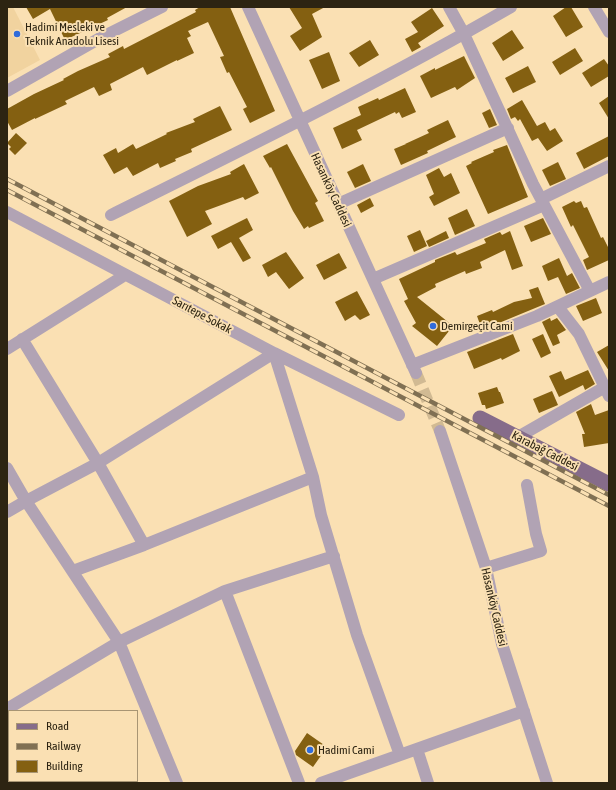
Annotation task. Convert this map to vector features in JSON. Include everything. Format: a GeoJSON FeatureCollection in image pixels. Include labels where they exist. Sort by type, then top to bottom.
{"type":"FeatureCollection","features":[{"type":"Feature","properties":{"kind":"main road","name":"Karabağ Caddesi"},"geometry":{"type":"LineString","coordinates":[[480,418],[609,484]]}},
{"type":"Feature","properties":{"kind":"street"},"geometry":{"type":"LineString","coordinates":[[7,91],[102,38],[162,7]]}},
{"type":"Feature","properties":{"kind":"street","name":"Hasanköy Caddesi"},"geometry":{"type":"LineString","coordinates":[[248,7],[414,369],[558,307]]}},
{"type":"Feature","properties":{"kind":"street"},"geometry":{"type":"LineString","coordinates":[[449,7],[464,34],[543,202],[590,291]]}},
{"type":"Feature","properties":{"kind":"street"},"geometry":{"type":"LineString","coordinates":[[111,215],[300,122],[464,34],[511,7]]}},
{"type":"Feature","properties":{"kind":"street"},"geometry":{"type":"LineString","coordinates":[[594,7],[609,32]]}},
{"type":"Feature","properties":{"kind":"street"},"geometry":{"type":"LineString","coordinates":[[338,204],[508,128]]}},
{"type":"Feature","properties":{"kind":"street"},"geometry":{"type":"LineString","coordinates":[[373,279],[543,202],[609,166]]}},
{"type":"Feature","properties":{"kind":"street","name":"Sarıtepe Sokak"},"geometry":{"type":"LineString","coordinates":[[7,212],[274,353],[399,415]]}},
{"type":"Feature","properties":{"kind":"street"},"geometry":{"type":"LineString","coordinates":[[7,348],[125,275]]}},
{"type":"Feature","properties":{"kind":"street"},"geometry":{"type":"LineString","coordinates":[[518,437],[607,391],[579,334],[558,307],[609,282]]}},
{"type":"Feature","properties":{"kind":"street"},"geometry":{"type":"LineString","coordinates":[[22,339],[98,462],[144,545]]}},
{"type":"Feature","properties":{"kind":"street"},"geometry":{"type":"LineString","coordinates":[[7,512],[98,462],[274,353],[313,477],[322,515],[357,635],[400,755]]}},
{"type":"Feature","properties":{"kind":"street","name":"Hasanköy Caddesi"},"geometry":{"type":"LineString","coordinates":[[440,431],[486,568],[502,644],[547,783]]}},
{"type":"Feature","properties":{"kind":"street"},"geometry":{"type":"LineString","coordinates":[[7,468],[26,501],[119,642],[177,783]]}},
{"type":"Feature","properties":{"kind":"street"},"geometry":{"type":"LineString","coordinates":[[73,571],[144,545],[313,477]]}},
{"type":"Feature","properties":{"kind":"street"},"geometry":{"type":"LineString","coordinates":[[486,568],[541,551],[536,534],[527,485]]}},
{"type":"Feature","properties":{"kind":"street"},"geometry":{"type":"LineString","coordinates":[[7,709],[119,642],[225,591],[334,556]]}},
{"type":"Feature","properties":{"kind":"street"},"geometry":{"type":"LineString","coordinates":[[225,591],[299,783]]}},
{"type":"Feature","properties":{"kind":"street"},"geometry":{"type":"LineString","coordinates":[[321,783],[524,711]]}},
{"type":"Feature","properties":{"kind":"street"},"geometry":{"type":"LineString","coordinates":[[417,749],[428,783]]}},
{"type":"Feature","properties":{"kind":"shaded area","name":"Hadimi Mesleki ve Teknik Anadolu Lisesi"},"geometry":{"type":"Polygon","coordinates":[[[7,7],[13,7],[40,60],[7,78],[7,7]]]}},
{"type":"Feature","properties":{"kind":"building"},"geometry":{"type":"Polygon","coordinates":[[[26,7],[127,7],[107,18],[108,20],[65,40],[50,9],[33,19],[26,7]]]}},
{"type":"Feature","properties":{"kind":"building"},"geometry":{"type":"Polygon","coordinates":[[[200,7],[230,7],[275,111],[250,123],[243,109],[247,107],[229,72],[227,73],[220,57],[224,56],[208,22],[188,31],[191,36],[187,38],[194,53],[147,75],[143,67],[110,84],[112,90],[99,96],[94,87],[65,101],[67,104],[12,130],[7,121],[7,109],[64,80],[63,79],[78,71],[110,57],[108,54],[123,46],[124,49],[196,12],[195,10],[200,7]]]}},
{"type":"Feature","properties":{"kind":"building"},"geometry":{"type":"Polygon","coordinates":[[[289,7],[325,7],[312,14],[322,37],[300,51],[290,36],[302,28],[289,7]]]}},
{"type":"Feature","properties":{"kind":"building"},"geometry":{"type":"Polygon","coordinates":[[[566,7],[571,7],[583,27],[566,37],[553,16],[566,7]]]}},
{"type":"Feature","properties":{"kind":"building"},"geometry":{"type":"Polygon","coordinates":[[[432,8],[444,26],[418,43],[421,47],[412,52],[405,39],[418,32],[411,22],[432,8]]]}},
{"type":"Feature","properties":{"kind":"building"},"geometry":{"type":"Polygon","coordinates":[[[512,30],[524,48],[503,61],[492,43],[512,30]]]}},
{"type":"Feature","properties":{"kind":"building"},"geometry":{"type":"Polygon","coordinates":[[[370,40],[379,55],[359,67],[349,53],[370,40]]]}},
{"type":"Feature","properties":{"kind":"building"},"geometry":{"type":"Polygon","coordinates":[[[575,48],[583,61],[560,75],[552,62],[575,48]]]}},
{"type":"Feature","properties":{"kind":"building"},"geometry":{"type":"Polygon","coordinates":[[[329,52],[340,81],[322,89],[309,60],[329,52]]]}},
{"type":"Feature","properties":{"kind":"building"},"geometry":{"type":"Polygon","coordinates":[[[464,56],[475,78],[457,90],[455,87],[431,98],[420,76],[464,56]]]}},
{"type":"Feature","properties":{"kind":"building"},"geometry":{"type":"Polygon","coordinates":[[[604,59],[609,66],[609,76],[591,87],[582,73],[604,59]]]}},
{"type":"Feature","properties":{"kind":"building"},"geometry":{"type":"Polygon","coordinates":[[[528,66],[536,82],[513,93],[505,78],[528,66]]]}},
{"type":"Feature","properties":{"kind":"building"},"geometry":{"type":"Polygon","coordinates":[[[405,88],[416,112],[402,118],[399,112],[396,114],[395,112],[357,130],[362,140],[342,149],[333,128],[361,115],[358,107],[378,98],[379,100],[405,88]]]}},
{"type":"Feature","properties":{"kind":"building"},"geometry":{"type":"Polygon","coordinates":[[[609,96],[609,119],[599,103],[609,96]]]}},
{"type":"Feature","properties":{"kind":"building"},"geometry":{"type":"Polygon","coordinates":[[[522,100],[537,126],[545,122],[550,131],[555,128],[563,141],[547,151],[538,138],[532,141],[520,119],[518,121],[515,117],[511,119],[507,109],[522,100]]]}},
{"type":"Feature","properties":{"kind":"building"},"geometry":{"type":"Polygon","coordinates":[[[220,106],[232,130],[191,149],[192,152],[175,159],[176,161],[160,168],[158,163],[133,176],[127,167],[114,174],[103,155],[116,148],[118,153],[133,144],[136,149],[167,134],[166,133],[195,122],[193,119],[220,106]]]}},
{"type":"Feature","properties":{"kind":"building"},"geometry":{"type":"Polygon","coordinates":[[[490,109],[497,125],[489,128],[482,113],[490,109]]]}},
{"type":"Feature","properties":{"kind":"building"},"geometry":{"type":"Polygon","coordinates":[[[448,120],[456,137],[427,151],[428,153],[401,165],[394,149],[429,133],[427,130],[448,120]]]}},
{"type":"Feature","properties":{"kind":"building"},"geometry":{"type":"Polygon","coordinates":[[[16,133],[27,143],[15,155],[9,149],[11,147],[7,143],[16,133]]]}},
{"type":"Feature","properties":{"kind":"building"},"geometry":{"type":"Polygon","coordinates":[[[609,136],[609,156],[584,169],[576,153],[609,136]]]}},
{"type":"Feature","properties":{"kind":"building"},"geometry":{"type":"Polygon","coordinates":[[[287,144],[318,201],[315,203],[324,221],[309,228],[308,226],[304,229],[293,211],[271,167],[270,168],[263,156],[287,144]]]}},
{"type":"Feature","properties":{"kind":"building"},"geometry":{"type":"Polygon","coordinates":[[[507,145],[528,197],[488,214],[466,166],[472,163],[471,162],[494,152],[493,150],[507,145]]]}},
{"type":"Feature","properties":{"kind":"building"},"geometry":{"type":"Polygon","coordinates":[[[558,162],[566,179],[550,186],[542,170],[558,162]]]}},
{"type":"Feature","properties":{"kind":"building"},"geometry":{"type":"Polygon","coordinates":[[[244,164],[259,193],[245,200],[243,197],[205,211],[212,224],[187,237],[169,201],[198,186],[231,174],[230,172],[244,164]]]}},
{"type":"Feature","properties":{"kind":"building"},"geometry":{"type":"Polygon","coordinates":[[[363,164],[371,181],[355,188],[347,172],[363,164]]]}},
{"type":"Feature","properties":{"kind":"building"},"geometry":{"type":"Polygon","coordinates":[[[439,168],[444,177],[451,173],[460,193],[434,206],[429,197],[434,194],[426,175],[439,168]]]}},
{"type":"Feature","properties":{"kind":"building"},"geometry":{"type":"Polygon","coordinates":[[[370,198],[374,206],[361,213],[357,205],[370,198]]]}},
{"type":"Feature","properties":{"kind":"building"},"geometry":{"type":"Polygon","coordinates":[[[574,201],[576,203],[581,201],[584,208],[587,207],[601,238],[603,237],[609,249],[609,260],[587,270],[583,260],[589,257],[573,225],[571,227],[562,207],[574,201]]]}},
{"type":"Feature","properties":{"kind":"building"},"geometry":{"type":"Polygon","coordinates":[[[467,209],[475,226],[455,235],[448,218],[467,209]]]}},
{"type":"Feature","properties":{"kind":"building"},"geometry":{"type":"Polygon","coordinates":[[[247,218],[253,230],[239,238],[251,258],[243,262],[231,242],[218,249],[211,236],[247,218]]]}},
{"type":"Feature","properties":{"kind":"building"},"geometry":{"type":"Polygon","coordinates":[[[543,218],[551,234],[531,242],[524,226],[543,218]]]}},
{"type":"Feature","properties":{"kind":"building"},"geometry":{"type":"Polygon","coordinates":[[[420,230],[427,246],[414,252],[407,236],[420,230]]]}},
{"type":"Feature","properties":{"kind":"building"},"geometry":{"type":"Polygon","coordinates":[[[446,231],[449,238],[429,247],[426,241],[446,231]]]}},
{"type":"Feature","properties":{"kind":"building"},"geometry":{"type":"Polygon","coordinates":[[[510,231],[523,266],[512,270],[505,250],[480,262],[482,268],[466,274],[465,271],[435,284],[436,287],[417,297],[453,326],[437,346],[412,326],[416,323],[404,301],[408,299],[399,279],[435,262],[435,260],[455,252],[457,255],[486,243],[484,239],[500,232],[502,235],[510,231]]]}},
{"type":"Feature","properties":{"kind":"building"},"geometry":{"type":"Polygon","coordinates":[[[286,252],[304,278],[289,289],[276,272],[268,277],[262,265],[286,252]]]}},
{"type":"Feature","properties":{"kind":"building"},"geometry":{"type":"Polygon","coordinates":[[[339,253],[347,268],[324,280],[316,265],[339,253]]]}},
{"type":"Feature","properties":{"kind":"building"},"geometry":{"type":"Polygon","coordinates":[[[559,258],[567,276],[572,273],[580,288],[566,294],[558,277],[548,281],[542,266],[559,258]]]}},
{"type":"Feature","properties":{"kind":"building"},"geometry":{"type":"Polygon","coordinates":[[[538,287],[545,304],[482,330],[477,316],[492,310],[493,312],[514,302],[532,298],[529,290],[538,287]]]}},
{"type":"Feature","properties":{"kind":"building"},"geometry":{"type":"Polygon","coordinates":[[[357,291],[370,315],[360,320],[355,315],[345,321],[335,302],[357,291]]]}},
{"type":"Feature","properties":{"kind":"building"},"geometry":{"type":"Polygon","coordinates":[[[596,298],[602,313],[583,321],[576,306],[596,298]]]}},
{"type":"Feature","properties":{"kind":"building"},"geometry":{"type":"Polygon","coordinates":[[[550,318],[551,321],[557,318],[566,330],[557,335],[560,343],[553,346],[542,322],[550,318]]]}},
{"type":"Feature","properties":{"kind":"building"},"geometry":{"type":"Polygon","coordinates":[[[513,334],[520,351],[502,360],[501,358],[474,369],[467,352],[513,334]]]}},
{"type":"Feature","properties":{"kind":"building"},"geometry":{"type":"Polygon","coordinates":[[[543,334],[551,353],[541,358],[532,339],[543,334]]]}},
{"type":"Feature","properties":{"kind":"building"},"geometry":{"type":"Polygon","coordinates":[[[609,345],[609,371],[597,352],[609,345]]]}},
{"type":"Feature","properties":{"kind":"building"},"geometry":{"type":"Polygon","coordinates":[[[588,370],[595,384],[585,390],[583,385],[559,397],[549,376],[561,371],[565,380],[588,370]]]}},
{"type":"Feature","properties":{"kind":"building"},"geometry":{"type":"Polygon","coordinates":[[[497,387],[504,403],[486,409],[485,405],[482,405],[478,393],[497,387]]]}},
{"type":"Feature","properties":{"kind":"building"},"geometry":{"type":"Polygon","coordinates":[[[552,391],[558,405],[539,413],[533,399],[552,391]]]}},
{"type":"Feature","properties":{"kind":"building"},"geometry":{"type":"Polygon","coordinates":[[[591,404],[595,415],[609,410],[609,443],[584,447],[582,434],[585,434],[576,412],[591,404]]]}},
{"type":"Feature","properties":{"kind":"building","name":"Hadimi Cami"},"geometry":{"type":"Polygon","coordinates":[[[307,733],[327,747],[313,767],[296,755],[295,751],[307,733]]]}},
{"type":"Feature","properties":{"kind":"tunnel"},"geometry":{"type":"LineString","coordinates":[[416,373],[440,431]]}},
{"type":"Feature","properties":{"kind":"railway"},"geometry":{"type":"LineString","coordinates":[[7,179],[609,495]]}},
{"type":"Feature","properties":{"kind":"railway"},"geometry":{"type":"LineString","coordinates":[[7,190],[609,506]]}},
{"type":"Feature","properties":{"kind":"place","name":"Hadimi Mesleki ve Teknik Anadolu Lisesi"},"geometry":{"type":"Point","coordinates":[17,34]}},
{"type":"Feature","properties":{"kind":"place","name":"Demirgeçit Cami"},"geometry":{"type":"Point","coordinates":[433,326]}},
{"type":"Feature","properties":{"kind":"place","name":"Hadimi Cami"},"geometry":{"type":"Point","coordinates":[310,750]}}]}
